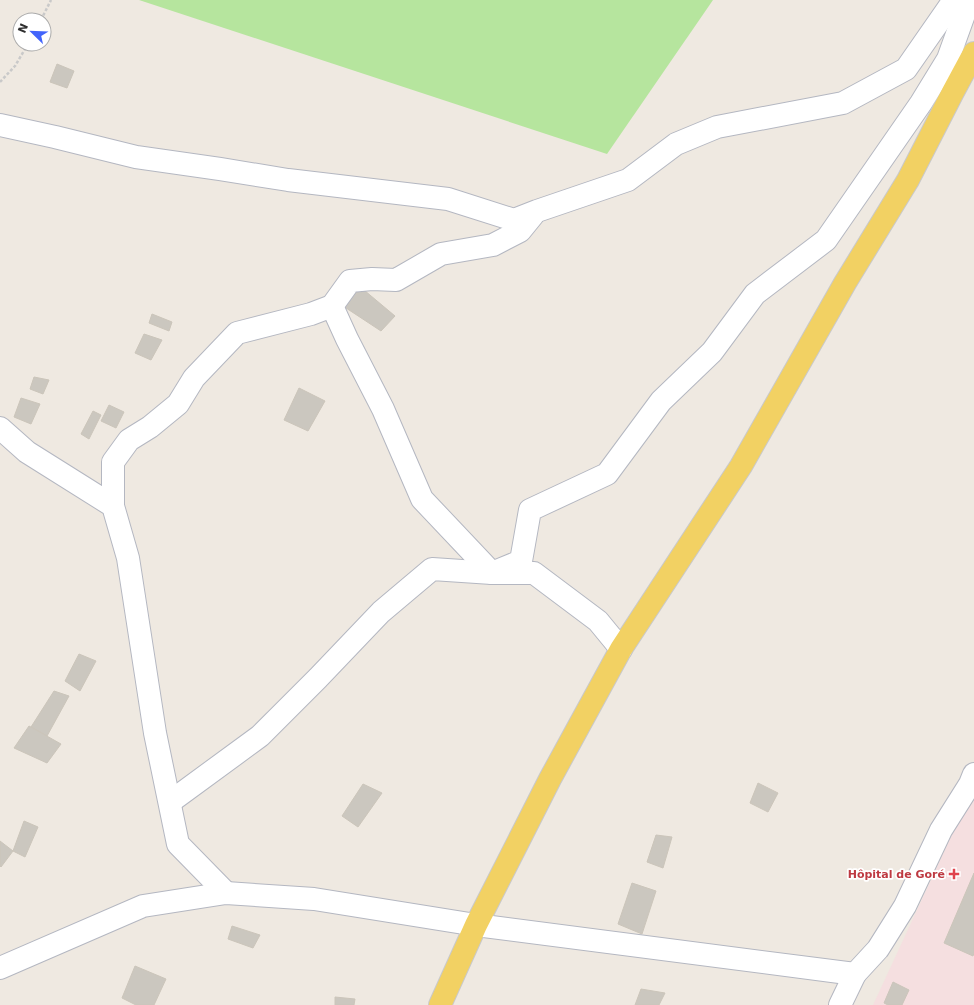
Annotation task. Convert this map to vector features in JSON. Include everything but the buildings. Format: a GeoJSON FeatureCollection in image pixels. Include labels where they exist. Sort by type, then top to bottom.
{"type":"FeatureCollection","features":[{"type":"Feature","properties":{"kind":"main road"},"geometry":{"type":"LineString","coordinates":[[440,1005],[476,925],[550,779],[621,649],[741,466],[845,283],[908,180],[952,92],[974,53]]}},
{"type":"Feature","properties":{"kind":"street"},"geometry":{"type":"LineString","coordinates":[[0,125],[136,157],[288,180],[448,199],[514,220],[628,180],[676,144],[717,127],[843,103],[906,69],[954,0]]}},
{"type":"Feature","properties":{"kind":"street"},"geometry":{"type":"LineString","coordinates":[[492,573],[521,560],[530,510],[608,474],[661,401],[712,352],[755,294],[826,240],[921,103],[948,59],[966,9],[963,0]]}},
{"type":"Feature","properties":{"kind":"street"},"geometry":{"type":"LineString","coordinates":[[226,892],[178,844],[155,733],[128,558],[113,506],[113,462],[128,440],[150,427],[178,404],[194,378],[237,333],[311,314],[332,306],[350,281],[372,279],[396,280],[441,254],[493,245],[520,231],[537,211]]}},
{"type":"Feature","properties":{"kind":"street"},"geometry":{"type":"LineString","coordinates":[[332,306],[347,339],[383,409],[422,499],[492,573]]}},
{"type":"Feature","properties":{"kind":"street"},"geometry":{"type":"LineString","coordinates":[[0,428],[27,452],[113,506]]}},
{"type":"Feature","properties":{"kind":"street"},"geometry":{"type":"LineString","coordinates":[[170,802],[260,736],[382,612],[432,569],[492,573],[534,573],[598,621],[621,649]]}},
{"type":"Feature","properties":{"kind":"street"},"geometry":{"type":"LineString","coordinates":[[840,1005],[855,974],[878,949],[905,906],[941,830],[970,784],[974,774]]}},
{"type":"Feature","properties":{"kind":"street"},"geometry":{"type":"LineString","coordinates":[[0,968],[143,906],[226,892],[314,899],[476,925],[855,974]]}},
{"type":"Feature","properties":{"kind":"path"},"geometry":{"type":"LineString","coordinates":[[45,12],[51,0]]}},
{"type":"Feature","properties":{"kind":"path"},"geometry":{"type":"LineString","coordinates":[[0,82],[16,66],[24,52]]}},
{"type":"Feature","properties":{"kind":"shaded area","name":"Hôpital de Goré"},"geometry":{"type":"Polygon","coordinates":[[[973,789],[974,1005],[873,1005],[973,789]]]}},
{"type":"Feature","properties":{"kind":"green space"},"geometry":{"type":"Polygon","coordinates":[[[139,0],[713,0],[607,154],[139,0]]]}},
{"type":"Feature","properties":{"kind":"place","name":"Hôpital de Goré"},"geometry":{"type":"Point","coordinates":[954,874]}}]}
